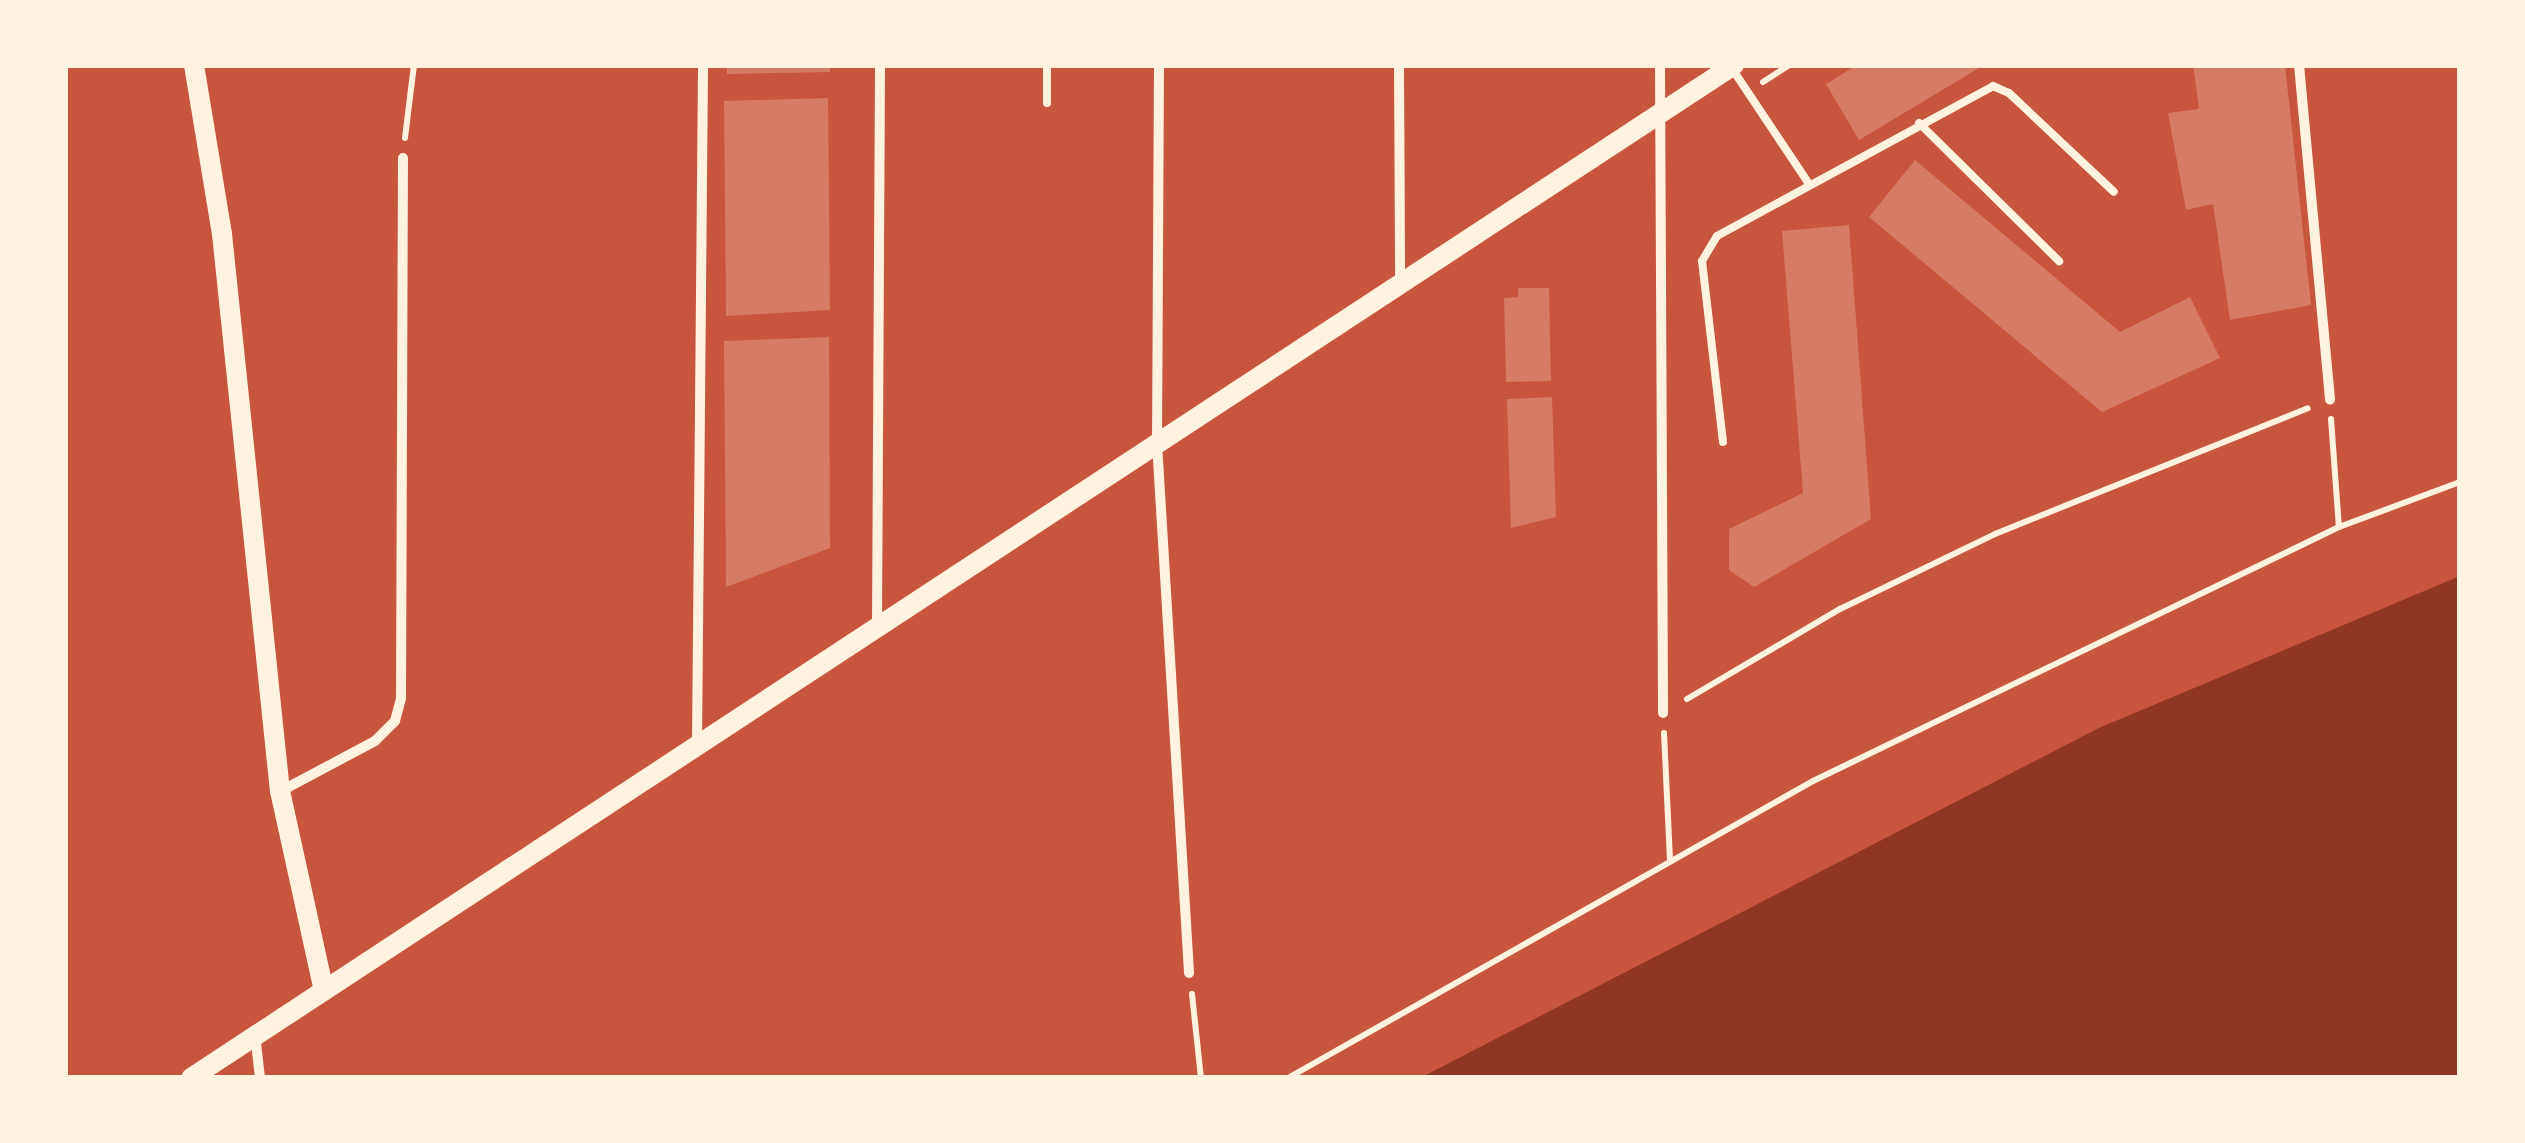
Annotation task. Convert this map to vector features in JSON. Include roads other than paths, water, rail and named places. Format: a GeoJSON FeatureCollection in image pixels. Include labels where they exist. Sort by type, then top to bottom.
{"type":"FeatureCollection","features":[{"type":"Feature","properties":{"kind":"main road"},"geometry":{"type":"LineString","coordinates":[[194,65],[222,234],[280,791],[322,987]]}},
{"type":"Feature","properties":{"kind":"main road"},"geometry":{"type":"LineString","coordinates":[[191,1078],[322,987],[1732,66]]}},
{"type":"Feature","properties":{"kind":"street"},"geometry":{"type":"LineString","coordinates":[[697,743],[703,65]]}},
{"type":"Feature","properties":{"kind":"street"},"geometry":{"type":"LineString","coordinates":[[877,626],[880,65]]}},
{"type":"Feature","properties":{"kind":"street"},"geometry":{"type":"LineString","coordinates":[[1159,65],[1157,443],[1189,973]]}},
{"type":"Feature","properties":{"kind":"street"},"geometry":{"type":"LineString","coordinates":[[1399,65],[1400,282]]}},
{"type":"Feature","properties":{"kind":"street"},"geometry":{"type":"LineString","coordinates":[[1660,65],[1663,713]]}},
{"type":"Feature","properties":{"kind":"street"},"geometry":{"type":"LineString","coordinates":[[2299,65],[2330,400]]}},
{"type":"Feature","properties":{"kind":"street"},"geometry":{"type":"LineString","coordinates":[[280,791],[375,741],[395,721],[400,698],[403,158]]}},
{"type":"Feature","properties":{"kind":"street"},"geometry":{"type":"LineString","coordinates":[[255,1033],[260,1078]]}},
{"type":"Feature","properties":{"kind":"lane"},"geometry":{"type":"LineString","coordinates":[[1047,65],[1047,103]]}},
{"type":"Feature","properties":{"kind":"lane"},"geometry":{"type":"LineString","coordinates":[[1732,66],[1810,184]]}},
{"type":"Feature","properties":{"kind":"lane"},"geometry":{"type":"LineString","coordinates":[[1724,442],[1705,248],[1810,184],[1993,86],[2009,92],[2114,192]]}},
{"type":"Feature","properties":{"kind":"lane"},"geometry":{"type":"LineString","coordinates":[[1919,123],[2059,261]]}}]}
